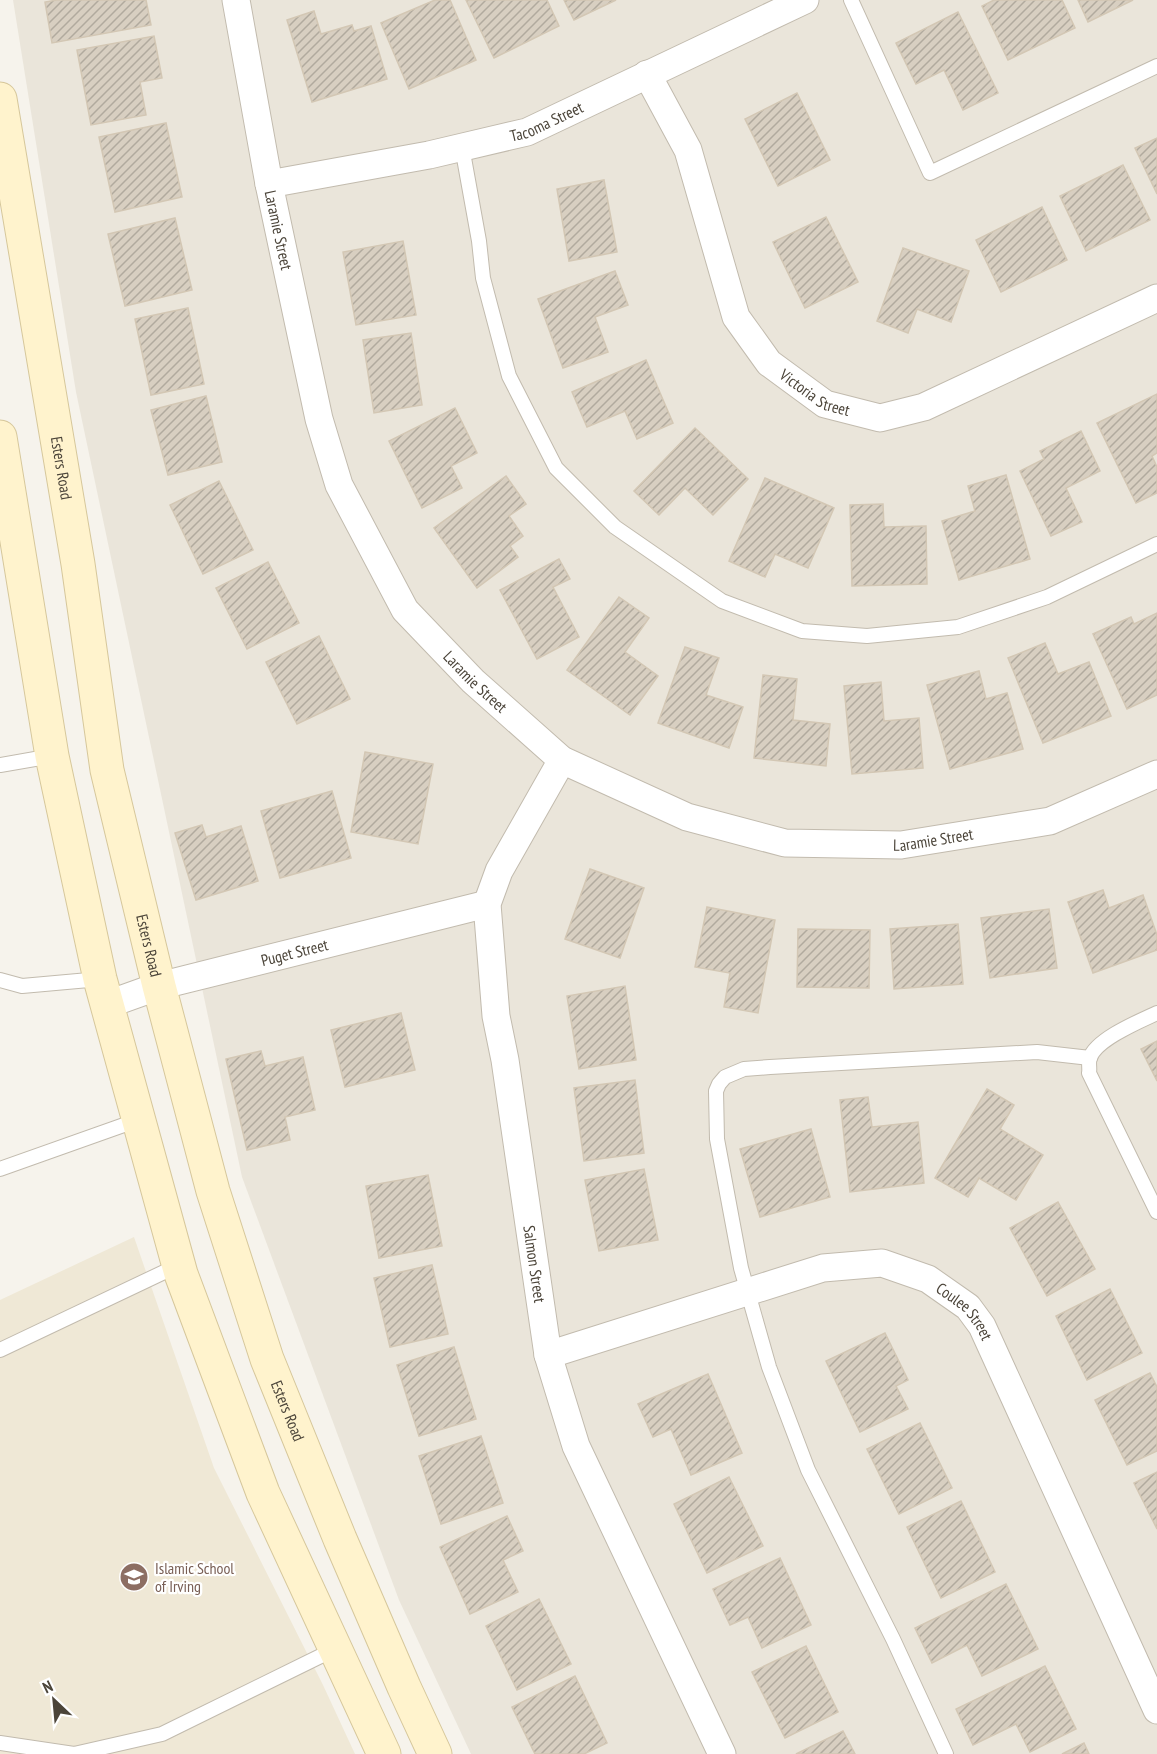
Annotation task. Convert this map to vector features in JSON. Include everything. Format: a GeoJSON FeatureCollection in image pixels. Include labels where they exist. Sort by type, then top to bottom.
{"type":"FeatureCollection","features":[{"type":"Feature","properties":{"kind":"main road","name":"Esters Road"},"geometry":{"type":"LineString","coordinates":[[0,99],[13,254],[78,564],[107,770],[159,987],[213,1191],[267,1359],[378,1629],[435,1754]]}},
{"type":"Feature","properties":{"kind":"main road"},"geometry":{"type":"LineString","coordinates":[[0,437],[52,756],[103,992],[179,1265],[263,1493],[384,1754]]}},
{"type":"Feature","properties":{"kind":"main road"},"geometry":{"type":"LineString","coordinates":[[335,1648],[378,1629]]}},
{"type":"Feature","properties":{"kind":"street","name":"Laramie Street"},"geometry":{"type":"LineString","coordinates":[[236,0],[269,184],[319,419],[339,485],[405,610],[473,681],[562,760],[687,817],[785,843],[900,845],[1050,821],[1157,774]]}},
{"type":"Feature","properties":{"kind":"street","name":"Tacoma Street"},"geometry":{"type":"LineString","coordinates":[[269,184],[462,147],[527,132],[805,0]]}},
{"type":"Feature","properties":{"kind":"street","name":"Victoria Street"},"geometry":{"type":"LineString","coordinates":[[647,74],[688,150],[736,317],[769,363],[825,404],[880,418],[924,407],[1157,298]]}},
{"type":"Feature","properties":{"kind":"street","name":"Salmon Street"},"geometry":{"type":"LineString","coordinates":[[562,760],[499,871],[487,904],[496,1016],[507,1072],[548,1355],[576,1446],[625,1554],[722,1754]]}},
{"type":"Feature","properties":{"kind":"street","name":"Puget Street"},"geometry":{"type":"LineString","coordinates":[[103,992],[159,987],[487,904]]}},
{"type":"Feature","properties":{"kind":"street","name":"Coulee Street"},"geometry":{"type":"LineString","coordinates":[[548,1355],[823,1268],[882,1263],[928,1279],[968,1307],[982,1326],[1157,1710]]}},
{"type":"Feature","properties":{"kind":"lane"},"geometry":{"type":"LineString","coordinates":[[851,0],[930,173],[1157,66]]}},
{"type":"Feature","properties":{"kind":"lane"},"geometry":{"type":"LineString","coordinates":[[462,147],[479,241],[483,278],[509,376],[556,468],[615,527],[722,601],[802,631],[867,636],[958,627],[1047,597],[1157,544]]}},
{"type":"Feature","properties":{"kind":"lane"},"geometry":{"type":"LineString","coordinates":[[0,765],[52,756]]}},
{"type":"Feature","properties":{"kind":"lane"},"geometry":{"type":"LineString","coordinates":[[0,980],[22,986],[103,992]]}},
{"type":"Feature","properties":{"kind":"lane"},"geometry":{"type":"LineString","coordinates":[[1157,1013],[1123,1029],[1099,1046],[1090,1058],[1089,1073],[1157,1212]]}},
{"type":"Feature","properties":{"kind":"lane"},"geometry":{"type":"LineString","coordinates":[[946,1754],[893,1640],[808,1470],[769,1367],[747,1292],[717,1139],[716,1092],[719,1084],[726,1077],[744,1069],[1037,1052],[1090,1058]]}},
{"type":"Feature","properties":{"kind":"lane"},"geometry":{"type":"LineString","coordinates":[[0,1169],[138,1120]]}},
{"type":"Feature","properties":{"kind":"lane"},"geometry":{"type":"LineString","coordinates":[[0,1350],[179,1265]]}},
{"type":"Feature","properties":{"kind":"lane"},"geometry":{"type":"LineString","coordinates":[[0,1743],[74,1754],[162,1734],[335,1648]]}},
{"type":"Feature","properties":{"kind":"shaded area"},"geometry":{"type":"Polygon","coordinates":[[[13,0],[1157,0],[1157,1754],[471,1754],[399,1600],[242,1177],[76,392],[13,0]]]}},
{"type":"Feature","properties":{"kind":"shaded area","name":"Islamic School of Irving"},"geometry":{"type":"Polygon","coordinates":[[[134,1237],[214,1468],[323,1685],[355,1754],[0,1754],[0,1300],[134,1237]]]}},
{"type":"Feature","properties":{"kind":"building"},"geometry":{"type":"Polygon","coordinates":[[[146,0],[151,25],[52,43],[45,2],[146,0]]]}},
{"type":"Feature","properties":{"kind":"building"},"geometry":{"type":"Polygon","coordinates":[[[435,0],[450,0],[476,60],[409,89],[381,23],[435,0]]]}},
{"type":"Feature","properties":{"kind":"building"},"geometry":{"type":"Polygon","coordinates":[[[466,0],[547,0],[559,26],[494,58],[466,0]]]}},
{"type":"Feature","properties":{"kind":"building"},"geometry":{"type":"Polygon","coordinates":[[[564,0],[616,0],[574,20],[564,0]]]}},
{"type":"Feature","properties":{"kind":"building"},"geometry":{"type":"Polygon","coordinates":[[[994,0],[1062,0],[1075,28],[1008,60],[982,6],[994,0]]]}},
{"type":"Feature","properties":{"kind":"building"},"geometry":{"type":"Polygon","coordinates":[[[1078,0],[1133,0],[1088,22],[1078,0]]]}},
{"type":"Feature","properties":{"kind":"building"},"geometry":{"type":"Polygon","coordinates":[[[314,11],[321,34],[352,25],[354,31],[371,26],[387,79],[312,102],[287,20],[314,11]]]}},
{"type":"Feature","properties":{"kind":"building"},"geometry":{"type":"Polygon","coordinates":[[[958,12],[998,93],[963,110],[944,70],[916,84],[896,43],[958,12]]]}},
{"type":"Feature","properties":{"kind":"building"},"geometry":{"type":"Polygon","coordinates":[[[154,36],[162,78],[140,82],[146,115],[91,125],[77,50],[154,36]]]}},
{"type":"Feature","properties":{"kind":"building"},"geometry":{"type":"Polygon","coordinates":[[[797,93],[830,160],[778,186],[745,119],[797,93]]]}},
{"type":"Feature","properties":{"kind":"building"},"geometry":{"type":"Polygon","coordinates":[[[166,123],[182,197],[115,212],[99,137],[166,123]]]}},
{"type":"Feature","properties":{"kind":"building"},"geometry":{"type":"Polygon","coordinates":[[[1157,138],[1157,194],[1135,148],[1157,138]]]}},
{"type":"Feature","properties":{"kind":"building"},"geometry":{"type":"Polygon","coordinates":[[[1123,165],[1150,220],[1086,251],[1060,196],[1123,165]]]}},
{"type":"Feature","properties":{"kind":"building"},"geometry":{"type":"Polygon","coordinates":[[[604,180],[617,252],[569,261],[557,189],[604,180]]]}},
{"type":"Feature","properties":{"kind":"building"},"geometry":{"type":"Polygon","coordinates":[[[1042,207],[1067,260],[1001,292],[976,240],[1042,207]]]}},
{"type":"Feature","properties":{"kind":"building"},"geometry":{"type":"Polygon","coordinates":[[[826,217],[858,282],[805,308],[773,242],[826,217]]]}},
{"type":"Feature","properties":{"kind":"building"},"geometry":{"type":"Polygon","coordinates":[[[175,218],[192,290],[125,306],[108,234],[175,218]]]}},
{"type":"Feature","properties":{"kind":"building"},"geometry":{"type":"Polygon","coordinates":[[[403,241],[416,315],[356,325],[343,252],[403,241]]]}},
{"type":"Feature","properties":{"kind":"building"},"geometry":{"type":"Polygon","coordinates":[[[903,248],[969,271],[951,322],[917,309],[908,333],[877,321],[903,248]]]}},
{"type":"Feature","properties":{"kind":"building"},"geometry":{"type":"Polygon","coordinates":[[[615,271],[628,305],[595,317],[608,352],[563,368],[538,299],[615,271]]]}},
{"type":"Feature","properties":{"kind":"building"},"geometry":{"type":"Polygon","coordinates":[[[188,308],[204,384],[151,395],[135,319],[188,308]]]}},
{"type":"Feature","properties":{"kind":"building"},"geometry":{"type":"Polygon","coordinates":[[[411,333],[422,405],[374,413],[363,340],[411,333]]]}},
{"type":"Feature","properties":{"kind":"building"},"geometry":{"type":"Polygon","coordinates":[[[646,360],[673,423],[637,439],[625,411],[587,427],[572,392],[646,360]]]}},
{"type":"Feature","properties":{"kind":"building"},"geometry":{"type":"Polygon","coordinates":[[[1157,394],[1157,453],[1152,456],[1157,467],[1157,493],[1136,503],[1097,423],[1157,394]]]}},
{"type":"Feature","properties":{"kind":"building"},"geometry":{"type":"Polygon","coordinates":[[[206,396],[222,462],[168,475],[151,410],[206,396]]]}},
{"type":"Feature","properties":{"kind":"building"},"geometry":{"type":"Polygon","coordinates":[[[455,408],[477,453],[451,466],[462,488],[422,508],[389,441],[455,408]]]}},
{"type":"Feature","properties":{"kind":"building"},"geometry":{"type":"Polygon","coordinates":[[[695,428],[748,479],[713,515],[685,488],[659,515],[634,491],[695,428]]]}},
{"type":"Feature","properties":{"kind":"building"},"geometry":{"type":"Polygon","coordinates":[[[1081,431],[1100,471],[1066,488],[1082,522],[1051,536],[1020,471],[1044,459],[1040,451],[1081,431]]]}},
{"type":"Feature","properties":{"kind":"building"},"geometry":{"type":"Polygon","coordinates":[[[1006,475],[1030,559],[959,580],[942,521],[975,511],[968,486],[1006,475]]]}},
{"type":"Feature","properties":{"kind":"building"},"geometry":{"type":"Polygon","coordinates":[[[506,476],[526,504],[509,516],[523,536],[510,546],[518,557],[477,588],[434,528],[506,476]]]}},
{"type":"Feature","properties":{"kind":"building"},"geometry":{"type":"Polygon","coordinates":[[[765,478],[834,508],[808,568],[775,554],[765,577],[729,561],[765,478]]]}},
{"type":"Feature","properties":{"kind":"building"},"geometry":{"type":"Polygon","coordinates":[[[219,481],[253,550],[203,574],[170,505],[219,481]]]}},
{"type":"Feature","properties":{"kind":"building"},"geometry":{"type":"Polygon","coordinates":[[[883,504],[884,527],[926,526],[927,584],[852,586],[850,505],[883,504]]]}},
{"type":"Feature","properties":{"kind":"building"},"geometry":{"type":"Polygon","coordinates":[[[559,559],[570,579],[553,587],[579,637],[537,659],[500,590],[559,559]]]}},
{"type":"Feature","properties":{"kind":"building"},"geometry":{"type":"Polygon","coordinates":[[[268,562],[299,623],[247,649],[216,588],[268,562]]]}},
{"type":"Feature","properties":{"kind":"building"},"geometry":{"type":"Polygon","coordinates":[[[619,597],[649,618],[625,652],[658,676],[630,715],[567,670],[619,597]]]}},
{"type":"Feature","properties":{"kind":"building"},"geometry":{"type":"Polygon","coordinates":[[[1157,613],[1157,695],[1127,709],[1093,634],[1131,617],[1134,624],[1157,613]]]}},
{"type":"Feature","properties":{"kind":"building"},"geometry":{"type":"Polygon","coordinates":[[[319,636],[350,699],[297,724],[266,662],[319,636]]]}},
{"type":"Feature","properties":{"kind":"building"},"geometry":{"type":"Polygon","coordinates":[[[1045,643],[1058,674],[1089,662],[1111,716],[1043,743],[1008,658],[1045,643]]]}},
{"type":"Feature","properties":{"kind":"building"},"geometry":{"type":"Polygon","coordinates":[[[685,647],[719,658],[706,695],[743,707],[729,748],[658,723],[685,647]]]}},
{"type":"Feature","properties":{"kind":"building"},"geometry":{"type":"Polygon","coordinates":[[[979,671],[986,699],[1007,693],[1023,749],[950,769],[927,685],[979,671]]]}},
{"type":"Feature","properties":{"kind":"building"},"geometry":{"type":"Polygon","coordinates":[[[763,675],[797,679],[793,720],[830,724],[826,766],[754,758],[763,675]]]}},
{"type":"Feature","properties":{"kind":"building"},"geometry":{"type":"Polygon","coordinates":[[[881,682],[884,721],[919,718],[923,768],[852,774],[844,686],[881,682]]]}},
{"type":"Feature","properties":{"kind":"building"},"geometry":{"type":"Polygon","coordinates":[[[365,752],[433,764],[418,844],[351,832],[365,752]]]}},
{"type":"Feature","properties":{"kind":"building"},"geometry":{"type":"Polygon","coordinates":[[[332,791],[351,858],[280,878],[261,811],[332,791]]]}},
{"type":"Feature","properties":{"kind":"building"},"geometry":{"type":"Polygon","coordinates":[[[202,825],[206,837],[241,826],[258,881],[196,900],[175,833],[202,825]]]}},
{"type":"Feature","properties":{"kind":"building"},"geometry":{"type":"Polygon","coordinates":[[[590,869],[644,888],[620,958],[565,939],[590,869]]]}},
{"type":"Feature","properties":{"kind":"building"},"geometry":{"type":"Polygon","coordinates":[[[1103,890],[1109,908],[1143,895],[1157,935],[1157,950],[1093,973],[1068,902],[1103,890]]]}},
{"type":"Feature","properties":{"kind":"building"},"geometry":{"type":"Polygon","coordinates":[[[707,907],[775,920],[758,1013],[724,1007],[730,973],[695,967],[707,907]]]}},
{"type":"Feature","properties":{"kind":"building"},"geometry":{"type":"Polygon","coordinates":[[[1049,909],[1057,968],[990,978],[981,918],[1049,909]]]}},
{"type":"Feature","properties":{"kind":"building"},"geometry":{"type":"Polygon","coordinates":[[[958,924],[963,984],[894,989],[890,929],[958,924]]]}},
{"type":"Feature","properties":{"kind":"building"},"geometry":{"type":"Polygon","coordinates":[[[798,929],[870,930],[869,988],[797,987],[798,929]]]}},
{"type":"Feature","properties":{"kind":"building"},"geometry":{"type":"Polygon","coordinates":[[[625,986],[636,1060],[579,1069],[567,996],[625,986]]]}},
{"type":"Feature","properties":{"kind":"building"},"geometry":{"type":"Polygon","coordinates":[[[401,1013],[415,1070],[345,1087],[331,1030],[401,1013]]]}},
{"type":"Feature","properties":{"kind":"building"},"geometry":{"type":"Polygon","coordinates":[[[1157,1041],[1157,1081],[1141,1049],[1157,1041]]]}},
{"type":"Feature","properties":{"kind":"building"},"geometry":{"type":"Polygon","coordinates":[[[261,1051],[265,1066],[303,1057],[315,1110],[285,1117],[290,1140],[247,1150],[226,1059],[261,1051]]]}},
{"type":"Feature","properties":{"kind":"building"},"geometry":{"type":"Polygon","coordinates":[[[635,1080],[644,1153],[584,1161],[574,1088],[635,1080]]]}},
{"type":"Feature","properties":{"kind":"building"},"geometry":{"type":"Polygon","coordinates":[[[987,1089],[1014,1105],[1000,1129],[1043,1155],[1016,1200],[979,1178],[968,1197],[935,1178],[987,1089]]]}},
{"type":"Feature","properties":{"kind":"building"},"geometry":{"type":"Polygon","coordinates":[[[868,1097],[872,1127],[918,1122],[924,1183],[850,1192],[840,1100],[868,1097]]]}},
{"type":"Feature","properties":{"kind":"building"},"geometry":{"type":"Polygon","coordinates":[[[811,1129],[830,1197],[760,1217],[740,1149],[811,1129]]]}},
{"type":"Feature","properties":{"kind":"building"},"geometry":{"type":"Polygon","coordinates":[[[644,1169],[658,1240],[599,1251],[585,1180],[644,1169]]]}},
{"type":"Feature","properties":{"kind":"building"},"geometry":{"type":"Polygon","coordinates":[[[428,1175],[442,1246],[379,1258],[366,1186],[428,1175]]]}},
{"type":"Feature","properties":{"kind":"building"},"geometry":{"type":"Polygon","coordinates":[[[1058,1202],[1095,1269],[1047,1296],[1010,1228],[1058,1202]]]}},
{"type":"Feature","properties":{"kind":"building"},"geometry":{"type":"Polygon","coordinates":[[[432,1265],[448,1334],[390,1347],[374,1278],[432,1265]]]}},
{"type":"Feature","properties":{"kind":"building"},"geometry":{"type":"Polygon","coordinates":[[[1110,1289],[1142,1353],[1087,1380],[1056,1316],[1110,1289]]]}},
{"type":"Feature","properties":{"kind":"building"},"geometry":{"type":"Polygon","coordinates":[[[885,1333],[908,1380],[896,1386],[908,1409],[860,1432],[826,1361],[885,1333]]]}},
{"type":"Feature","properties":{"kind":"building"},"geometry":{"type":"Polygon","coordinates":[[[454,1347],[476,1419],[419,1436],[397,1365],[454,1347]]]}},
{"type":"Feature","properties":{"kind":"building"},"geometry":{"type":"Polygon","coordinates":[[[1150,1373],[1157,1387],[1157,1451],[1127,1465],[1095,1400],[1150,1373]]]}},
{"type":"Feature","properties":{"kind":"building"},"geometry":{"type":"Polygon","coordinates":[[[708,1374],[742,1453],[691,1475],[671,1429],[653,1437],[638,1404],[708,1374]]]}},
{"type":"Feature","properties":{"kind":"building"},"geometry":{"type":"Polygon","coordinates":[[[920,1423],[952,1488],[899,1514],[867,1449],[920,1423]]]}},
{"type":"Feature","properties":{"kind":"building"},"geometry":{"type":"Polygon","coordinates":[[[481,1436],[503,1503],[441,1524],[419,1456],[481,1436]]]}},
{"type":"Feature","properties":{"kind":"building"},"geometry":{"type":"Polygon","coordinates":[[[1157,1472],[1157,1529],[1134,1483],[1157,1472]]]}},
{"type":"Feature","properties":{"kind":"building"},"geometry":{"type":"Polygon","coordinates":[[[729,1477],[763,1546],[707,1573],[674,1504],[729,1477]]]}},
{"type":"Feature","properties":{"kind":"building"},"geometry":{"type":"Polygon","coordinates":[[[961,1501],[995,1572],[941,1598],[907,1527],[961,1501]]]}},
{"type":"Feature","properties":{"kind":"building"},"geometry":{"type":"Polygon","coordinates":[[[507,1516],[523,1551],[503,1560],[518,1592],[470,1614],[440,1547],[507,1516]]]}},
{"type":"Feature","properties":{"kind":"building"},"geometry":{"type":"Polygon","coordinates":[[[780,1558],[811,1625],[762,1648],[748,1617],[730,1625],[713,1589],[780,1558]]]}},
{"type":"Feature","properties":{"kind":"building"},"geometry":{"type":"Polygon","coordinates":[[[1006,1584],[1038,1649],[982,1676],[967,1645],[932,1663],[915,1628],[1006,1584]]]}},
{"type":"Feature","properties":{"kind":"building"},"geometry":{"type":"Polygon","coordinates":[[[539,1599],[571,1664],[517,1690],[486,1626],[539,1599]]]}},
{"type":"Feature","properties":{"kind":"building"},"geometry":{"type":"Polygon","coordinates":[[[806,1646],[838,1712],[785,1738],[752,1672],[806,1646]]]}},
{"type":"Feature","properties":{"kind":"building"},"geometry":{"type":"Polygon","coordinates":[[[1045,1666],[1076,1729],[1030,1752],[1016,1724],[973,1745],[956,1709],[1045,1666]]]}},
{"type":"Feature","properties":{"kind":"building"},"geometry":{"type":"Polygon","coordinates":[[[575,1676],[607,1743],[584,1754],[535,1754],[512,1707],[575,1676]]]}},
{"type":"Feature","properties":{"kind":"building"},"geometry":{"type":"Polygon","coordinates":[[[843,1731],[855,1754],[796,1754],[843,1731]]]}},
{"type":"Feature","properties":{"kind":"building"},"geometry":{"type":"Polygon","coordinates":[[[1084,1743],[1089,1754],[1062,1754],[1084,1743]]]}},
{"type":"Feature","properties":{"kind":"place","name":"Islamic School of Irving"},"geometry":{"type":"Point","coordinates":[134,1577]}}]}
